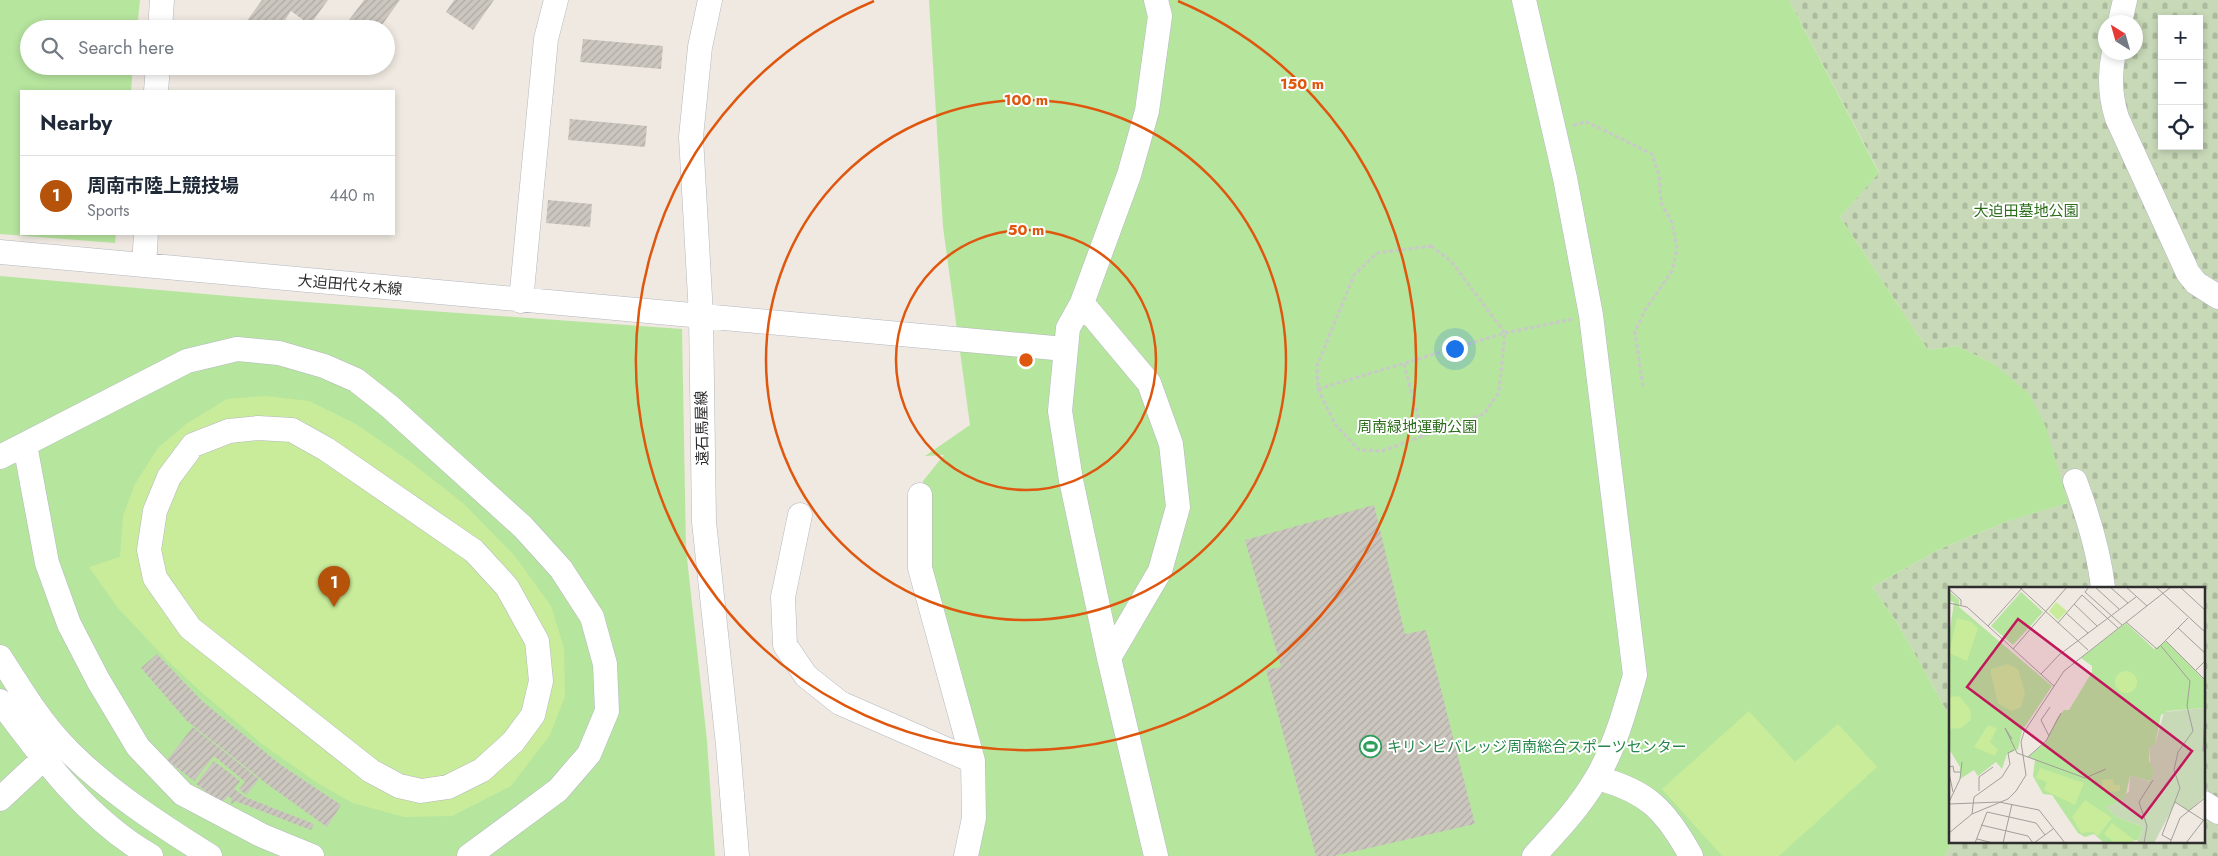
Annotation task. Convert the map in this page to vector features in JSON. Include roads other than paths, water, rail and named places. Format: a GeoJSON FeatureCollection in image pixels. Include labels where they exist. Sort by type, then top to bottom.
{"type":"FeatureCollection","features":[{"type":"Feature","properties":{"kind":"street"},"geometry":{"type":"LineString","coordinates":[[161,20],[162,0]]}},
{"type":"Feature","properties":{"kind":"street"},"geometry":{"type":"LineString","coordinates":[[521,301],[546,39],[556,0]]}},
{"type":"Feature","properties":{"kind":"street","name":"遠石馬屋線"},"geometry":{"type":"LineString","coordinates":[[710,0],[700,47],[691,137],[701,315],[704,522],[728,745],[736,856]]}},
{"type":"Feature","properties":{"kind":"street"},"geometry":{"type":"LineString","coordinates":[[1156,0],[1160,16],[1147,111],[1129,175],[1082,302],[1068,328],[1060,411],[1071,480],[1109,658],[1156,856]]}},
{"type":"Feature","properties":{"kind":"street"},"geometry":{"type":"LineString","coordinates":[[1524,0],[1554,129],[1591,315],[1635,675],[1624,716],[1597,778],[1570,817],[1534,856]]}},
{"type":"Feature","properties":{"kind":"street"},"geometry":{"type":"LineString","coordinates":[[2122,15],[2125,0]]}},
{"type":"Feature","properties":{"kind":"street"},"geometry":{"type":"LineString","coordinates":[[2113,60],[2110,84],[2117,118],[2188,273],[2196,283],[2218,297]]}},
{"type":"Feature","properties":{"kind":"street"},"geometry":{"type":"LineString","coordinates":[[156,90],[157,75]]}},
{"type":"Feature","properties":{"kind":"street"},"geometry":{"type":"LineString","coordinates":[[144,265],[146,235]]}},
{"type":"Feature","properties":{"kind":"street","name":"大迫田代々木線"},"geometry":{"type":"LineString","coordinates":[[0,252],[521,301],[701,315],[1065,349]]}},
{"type":"Feature","properties":{"kind":"street"},"geometry":{"type":"LineString","coordinates":[[1082,302],[1149,383],[1171,444],[1178,507],[1160,571],[1109,658]]}},
{"type":"Feature","properties":{"kind":"street"},"geometry":{"type":"LineString","coordinates":[[0,457],[150,378],[187,361],[237,349],[279,352],[324,366],[356,380],[389,406],[523,527],[561,569],[592,617],[605,664],[608,711],[589,754],[558,790],[469,856]]}},
{"type":"Feature","properties":{"kind":"street"},"geometry":{"type":"LineString","coordinates":[[258,428],[292,430],[326,449],[474,551],[507,587],[537,641],[541,681],[533,716],[513,742],[482,770],[448,787],[421,791],[399,786],[371,771],[343,750],[190,628],[172,604],[155,578],[149,550],[155,511],[169,477],[193,445],[228,431],[258,428]]}},
{"type":"Feature","properties":{"kind":"street"},"geometry":{"type":"LineString","coordinates":[[25,445],[47,563],[69,624],[98,680],[138,747],[183,794],[263,836],[312,856]]}},
{"type":"Feature","properties":{"kind":"street"},"geometry":{"type":"LineString","coordinates":[[2075,481],[2088,518],[2101,568],[2103,587]]}},
{"type":"Feature","properties":{"kind":"street"},"geometry":{"type":"LineString","coordinates":[[920,495],[920,568],[973,761],[974,818],[966,856]]}},
{"type":"Feature","properties":{"kind":"street"},"geometry":{"type":"LineString","coordinates":[[800,515],[783,597],[785,645],[806,676],[840,703],[973,761]]}},
{"type":"Feature","properties":{"kind":"street"},"geometry":{"type":"LineString","coordinates":[[0,657],[61,743],[121,796],[156,823],[210,856]]}},
{"type":"Feature","properties":{"kind":"street"},"geometry":{"type":"LineString","coordinates":[[0,700],[43,758],[89,807],[138,853],[156,823],[183,794]]}},
{"type":"Feature","properties":{"kind":"street"},"geometry":{"type":"LineString","coordinates":[[0,799],[61,743]]}},
{"type":"Feature","properties":{"kind":"street"},"geometry":{"type":"LineString","coordinates":[[1597,778],[1623,785],[1659,808],[1677,830],[1691,856]]}},
{"type":"Feature","properties":{"kind":"street"},"geometry":{"type":"LineString","coordinates":[[2206,804],[2218,812]]}},
{"type":"Feature","properties":{"kind":"place","name":"周南市陸上競技場"},"geometry":{"type":"Point","coordinates":[334,607]}},
{"type":"Feature","properties":{"kind":"place","name":"キリンビバレッジ周南総合スポーツセンター"},"geometry":{"type":"Point","coordinates":[1371,747]}},
{"type":"Feature","properties":{"kind":"park label","name":"大迫田墓地公園"},"geometry":{"type":"Point","coordinates":[2026,211]}},
{"type":"Feature","properties":{"kind":"park label","name":"周南緑地運動公園"},"geometry":{"type":"Point","coordinates":[1417,427]}}]}
